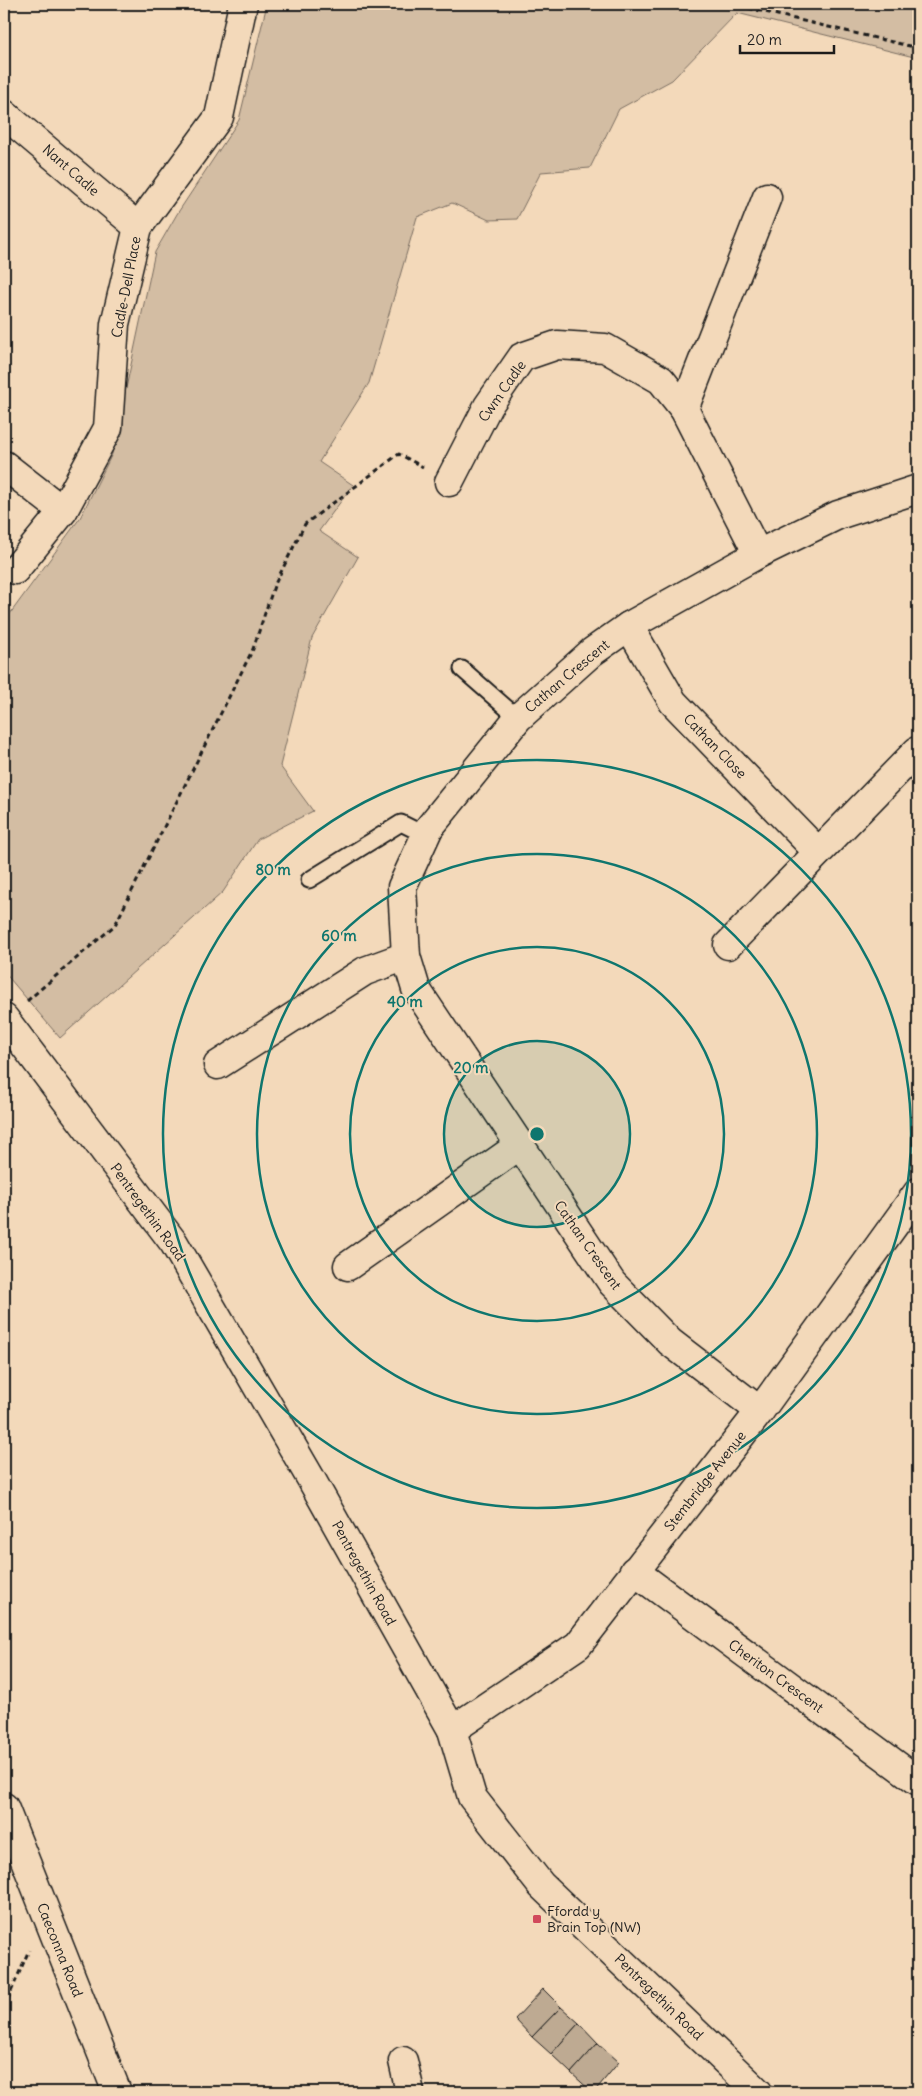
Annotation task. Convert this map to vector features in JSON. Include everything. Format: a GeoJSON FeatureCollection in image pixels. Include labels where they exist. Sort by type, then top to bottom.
{"type":"FeatureCollection","features":[{"type":"Feature","properties":{"kind":"street","name":"Cadle-Dell Place"},"geometry":{"type":"LineString","coordinates":[[15,570],[63,511],[108,428],[116,324],[138,227],[219,117],[243,4]]}},
{"type":"Feature","properties":{"kind":"street","name":"Nant Cadle"},"geometry":{"type":"LineString","coordinates":[[4,114],[138,227]]}},
{"type":"Feature","properties":{"kind":"street"},"geometry":{"type":"LineString","coordinates":[[684,409],[767,197]]}},
{"type":"Feature","properties":{"kind":"street","name":"Cwm Cadle"},"geometry":{"type":"LineString","coordinates":[[449,482],[488,406],[522,357],[557,346],[605,348],[661,380],[684,409],[758,554]]}},
{"type":"Feature","properties":{"kind":"street"},"geometry":{"type":"LineString","coordinates":[[4,465],[63,511]]}},
{"type":"Feature","properties":{"kind":"street","name":"Cathan Crescent"},"geometry":{"type":"LineString","coordinates":[[760,1411],[670,1342],[612,1283],[416,989],[406,956],[402,887],[428,828],[518,718],[592,652],[629,626],[758,554],[838,515],[918,489]]}},
{"type":"Feature","properties":{"kind":"street","name":"Cathan Close"},"geometry":{"type":"LineString","coordinates":[[629,626],[673,702],[818,852]]}},
{"type":"Feature","properties":{"kind":"street"},"geometry":{"type":"LineString","coordinates":[[728,945],[917,751]]}},
{"type":"Feature","properties":{"kind":"street"},"geometry":{"type":"LineString","coordinates":[[218,1065],[364,972],[406,956]]}},
{"type":"Feature","properties":{"kind":"street","name":"Pentregethin Road"},"geometry":{"type":"LineString","coordinates":[[4,1018],[174,1243],[310,1477],[452,1730],[472,1797],[541,1885],[758,2092]]}},
{"type":"Feature","properties":{"kind":"street"},"geometry":{"type":"LineString","coordinates":[[348,1266],[520,1145]]}},
{"type":"Feature","properties":{"kind":"street","name":"Stembridge Avenue"},"geometry":{"type":"LineString","coordinates":[[452,1730],[578,1645],[760,1411],[918,1192]]}},
{"type":"Feature","properties":{"kind":"street","name":"Cheriton Crescent"},"geometry":{"type":"LineString","coordinates":[[634,1571],[918,1781]]}},
{"type":"Feature","properties":{"kind":"street","name":"Caeconna Road"},"geometry":{"type":"LineString","coordinates":[[4,1807],[117,2092]]}},
{"type":"Feature","properties":{"kind":"street"},"geometry":{"type":"LineString","coordinates":[[403,2061],[410,2092]]}},
{"type":"Feature","properties":{"kind":"lane"},"geometry":{"type":"LineString","coordinates":[[462,669],[518,718]]}},
{"type":"Feature","properties":{"kind":"lane"},"geometry":{"type":"LineString","coordinates":[[309,880],[401,823],[425,835]]}},
{"type":"Feature","properties":{"kind":"path"},"geometry":{"type":"LineString","coordinates":[[731,4],[918,48]]}},
{"type":"Feature","properties":{"kind":"path"},"geometry":{"type":"LineString","coordinates":[[4,1018],[44,988],[115,925],[253,649],[274,586],[305,524],[400,454],[449,482]]}},
{"type":"Feature","properties":{"kind":"path"},"geometry":{"type":"LineString","coordinates":[[4,2008],[46,1913]]}},
{"type":"Feature","properties":{"kind":"shaded area"},"geometry":{"type":"Polygon","coordinates":[[[267,4],[918,4],[918,58],[737,13],[672,80],[619,109],[590,168],[541,172],[517,219],[489,220],[452,203],[417,217],[369,383],[319,462],[353,485],[319,531],[358,557],[312,638],[280,766],[313,811],[258,839],[223,892],[60,1038],[4,972],[4,622],[80,518],[112,454],[155,252],[177,214],[239,120],[267,4]]]}},
{"type":"Feature","properties":{"kind":"building"},"geometry":{"type":"Polygon","coordinates":[[[543,1989],[561,2007],[532,2037],[515,2019],[543,1989]]]}},
{"type":"Feature","properties":{"kind":"building"},"geometry":{"type":"Polygon","coordinates":[[[561,2007],[579,2023],[551,2054],[532,2037],[561,2007]]]}},
{"type":"Feature","properties":{"kind":"building"},"geometry":{"type":"Polygon","coordinates":[[[579,2023],[598,2043],[571,2073],[551,2054],[579,2023]]]}},
{"type":"Feature","properties":{"kind":"building"},"geometry":{"type":"Polygon","coordinates":[[[598,2043],[619,2062],[592,2092],[571,2073],[598,2043]]]}},
{"type":"Feature","properties":{"kind":"place","name":"Ffordd y Brain Top (NW)"},"geometry":{"type":"Point","coordinates":[537,1919]}}]}
